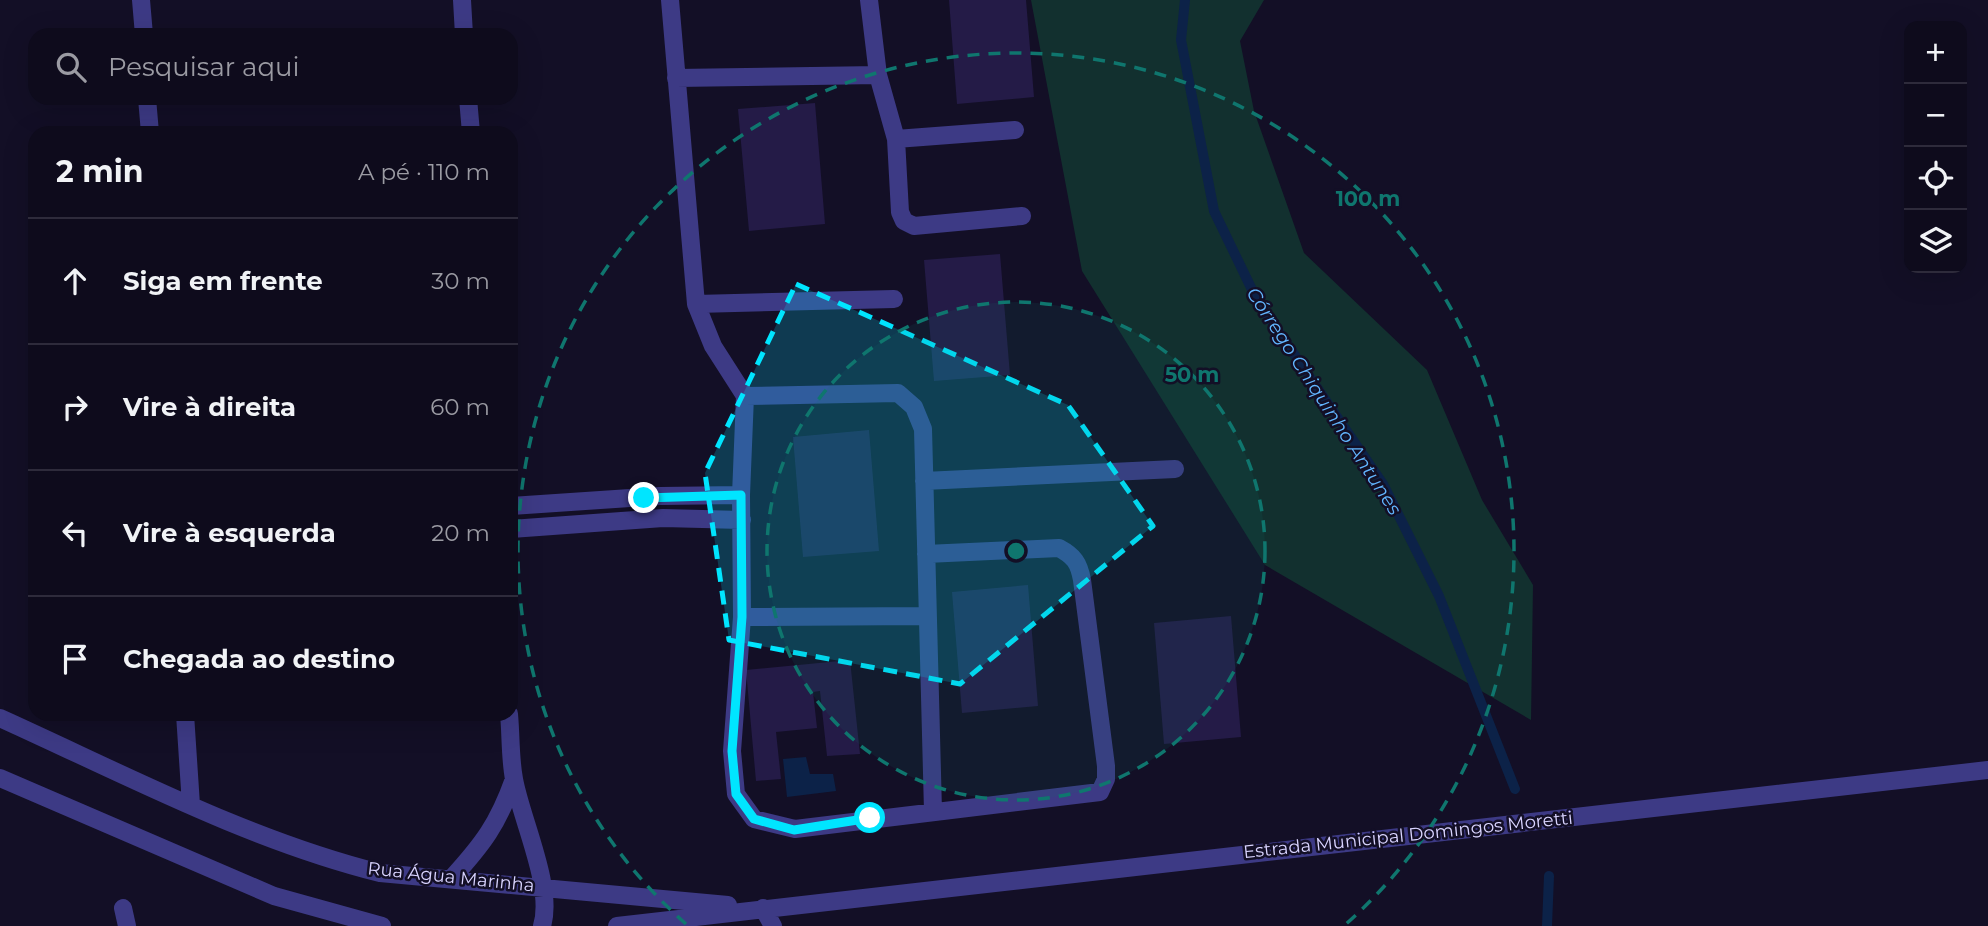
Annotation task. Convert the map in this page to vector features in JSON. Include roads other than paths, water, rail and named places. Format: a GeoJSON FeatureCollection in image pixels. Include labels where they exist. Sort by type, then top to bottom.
{"type":"FeatureCollection","features":[{"type":"Feature","properties":{"kind":"street"},"geometry":{"type":"LineString","coordinates":[[141,0],[143,28]]}},
{"type":"Feature","properties":{"kind":"street"},"geometry":{"type":"LineString","coordinates":[[462,0],[464,28]]}},
{"type":"Feature","properties":{"kind":"street"},"geometry":{"type":"LineString","coordinates":[[670,0],[696,304],[713,346],[745,396],[741,495],[742,617],[732,751],[736,794],[754,819],[794,830],[1100,792],[1106,779],[1082,580],[1079,566],[1071,554],[1059,548],[926,554]]}},
{"type":"Feature","properties":{"kind":"street"},"geometry":{"type":"LineString","coordinates":[[869,0],[878,75],[896,139],[900,212],[904,221],[914,226],[1022,216]]}},
{"type":"Feature","properties":{"kind":"street"},"geometry":{"type":"LineString","coordinates":[[676,78],[878,75]]}},
{"type":"Feature","properties":{"kind":"street"},"geometry":{"type":"LineString","coordinates":[[148,105],[149,126]]}},
{"type":"Feature","properties":{"kind":"street"},"geometry":{"type":"LineString","coordinates":[[469,105],[470,126]]}},
{"type":"Feature","properties":{"kind":"street"},"geometry":{"type":"LineString","coordinates":[[896,139],[1015,130]]}},
{"type":"Feature","properties":{"kind":"street"},"geometry":{"type":"LineString","coordinates":[[696,304],[894,299]]}},
{"type":"Feature","properties":{"kind":"street"},"geometry":{"type":"LineString","coordinates":[[745,396],[898,393],[914,407],[923,429],[933,811]]}},
{"type":"Feature","properties":{"kind":"street"},"geometry":{"type":"LineString","coordinates":[[924,481],[1175,469]]}},
{"type":"Feature","properties":{"kind":"street"},"geometry":{"type":"LineString","coordinates":[[518,506],[660,496],[741,495]]}},
{"type":"Feature","properties":{"kind":"street"},"geometry":{"type":"LineString","coordinates":[[518,528],[663,518],[742,520]]}},
{"type":"Feature","properties":{"kind":"street"},"geometry":{"type":"LineString","coordinates":[[742,617],[927,616]]}},
{"type":"Feature","properties":{"kind":"street","name":"Rua Água Marinha"},"geometry":{"type":"LineString","coordinates":[[0,718],[191,805],[324,859],[380,873],[541,886],[762,917]]}},
{"type":"Feature","properties":{"kind":"street"},"geometry":{"type":"LineString","coordinates":[[185,721],[191,805]]}},
{"type":"Feature","properties":{"kind":"street"},"geometry":{"type":"LineString","coordinates":[[510,721],[514,779],[541,886],[545,912],[542,926]]}},
{"type":"Feature","properties":{"kind":"street","name":"Estrada Municipal Domingos Moretti"},"geometry":{"type":"LineString","coordinates":[[762,917],[828,900],[1988,770]]}},
{"type":"Feature","properties":{"kind":"street"},"geometry":{"type":"LineString","coordinates":[[0,778],[274,896],[382,926]]}},
{"type":"Feature","properties":{"kind":"street"},"geometry":{"type":"LineString","coordinates":[[451,879],[478,851],[501,816],[514,779]]}},
{"type":"Feature","properties":{"kind":"street"},"geometry":{"type":"LineString","coordinates":[[617,926],[762,917],[773,926]]}},
{"type":"Feature","properties":{"kind":"water"},"geometry":{"type":"Polygon","coordinates":[[[806,757],[810,774],[833,774],[836,791],[787,797],[783,759],[806,757]]]}},
{"type":"Feature","properties":{"kind":"waterway","name":"Córrego Chiquinho Antunes"},"geometry":{"type":"LineString","coordinates":[[1185,0],[1181,40],[1214,211],[1257,300],[1383,484],[1439,596],[1515,789]]}},
{"type":"Feature","properties":{"kind":"waterway","name":"Córrego Chiquinho Antunes"},"geometry":{"type":"LineString","coordinates":[[1547,926],[1549,876]]}}]}
